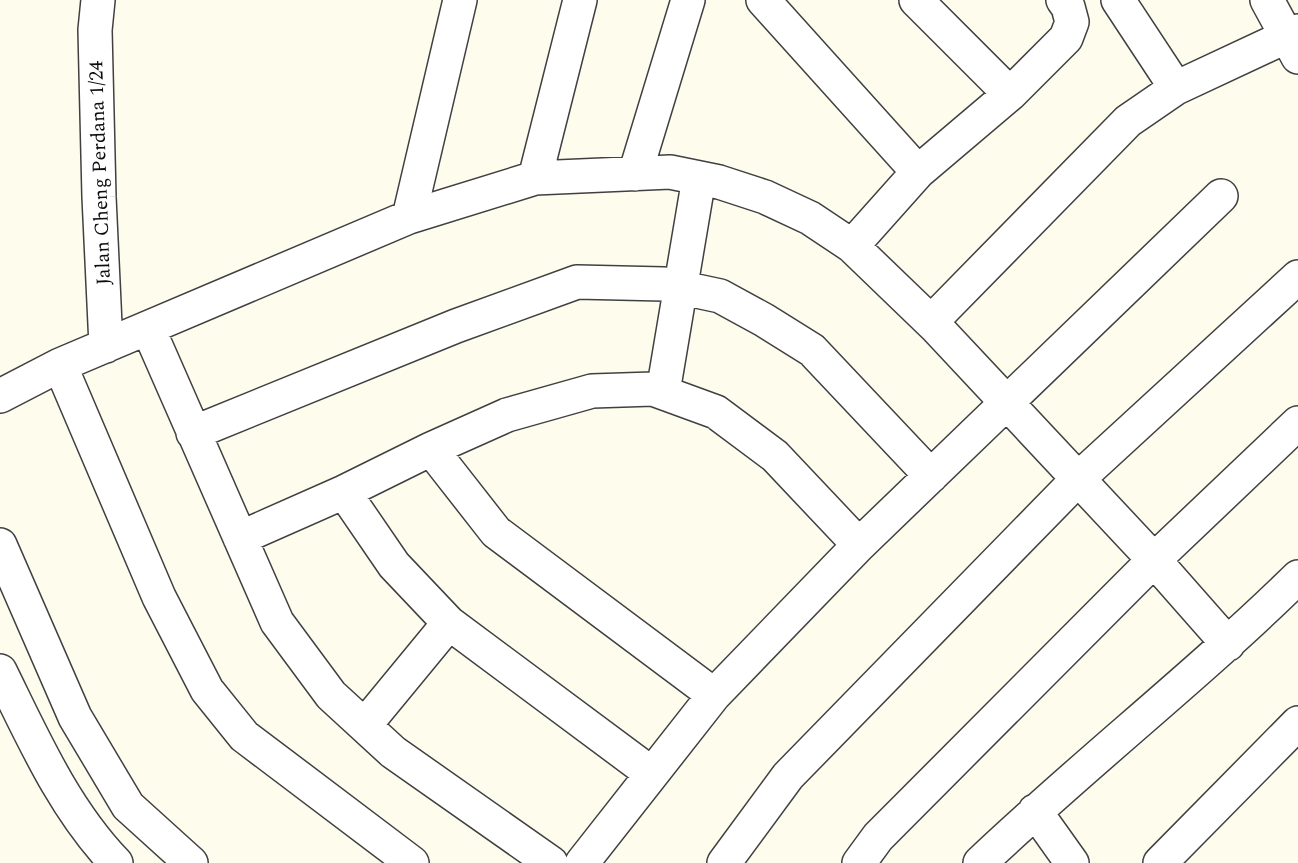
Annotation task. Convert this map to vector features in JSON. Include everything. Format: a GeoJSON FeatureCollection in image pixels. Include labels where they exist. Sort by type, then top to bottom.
{"type":"FeatureCollection","features":[{"type":"Feature","properties":{"kind":"street","name":"Jalan Cheng Perdana 1/24"},"geometry":{"type":"LineString","coordinates":[[98,0],[95,30],[99,197],[106,346]]}},
{"type":"Feature","properties":{"kind":"street"},"geometry":{"type":"LineString","coordinates":[[409,217],[460,0]]}},
{"type":"Feature","properties":{"kind":"street"},"geometry":{"type":"LineString","coordinates":[[535,178],[580,0]]}},
{"type":"Feature","properties":{"kind":"street"},"geometry":{"type":"LineString","coordinates":[[635,174],[688,0]]}},
{"type":"Feature","properties":{"kind":"street"},"geometry":{"type":"LineString","coordinates":[[764,0],[918,172]]}},
{"type":"Feature","properties":{"kind":"street"},"geometry":{"type":"LineString","coordinates":[[916,0],[1011,94]]}},
{"type":"Feature","properties":{"kind":"street"},"geometry":{"type":"LineString","coordinates":[[852,246],[918,172],[1011,94],[1066,38],[1072,22],[1068,7],[1063,0]]}},
{"type":"Feature","properties":{"kind":"street"},"geometry":{"type":"LineString","coordinates":[[1118,0],[1176,88]]}},
{"type":"Feature","properties":{"kind":"street"},"geometry":{"type":"LineString","coordinates":[[931,322],[1128,121],[1176,88],[1294,41],[1268,0]]}},
{"type":"Feature","properties":{"kind":"street"},"geometry":{"type":"LineString","coordinates":[[0,396],[60,365],[409,217],[535,178],[670,172],[719,182],[765,197],[810,218],[852,246],[931,322],[1007,402],[1154,560],[1228,644]]}},
{"type":"Feature","properties":{"kind":"street"},"geometry":{"type":"LineString","coordinates":[[663,392],[699,178]]}},
{"type":"Feature","properties":{"kind":"street"},"geometry":{"type":"LineString","coordinates":[[582,863],[714,695],[859,545],[1221,196]]}},
{"type":"Feature","properties":{"kind":"street"},"geometry":{"type":"LineString","coordinates":[[724,863],[788,776],[1078,479],[1298,277]]}},
{"type":"Feature","properties":{"kind":"street"},"geometry":{"type":"LineString","coordinates":[[194,433],[456,326],[578,282],[664,284],[720,296],[812,350],[931,476]]}},
{"type":"Feature","properties":{"kind":"street"},"geometry":{"type":"LineString","coordinates":[[148,328],[278,622],[331,694],[393,752],[551,863]]}},
{"type":"Feature","properties":{"kind":"street"},"geometry":{"type":"LineString","coordinates":[[60,365],[159,597],[207,690],[244,736],[412,863]]}},
{"type":"Feature","properties":{"kind":"street"},"geometry":{"type":"LineString","coordinates":[[240,538],[507,415],[592,391],[653,389],[716,412],[775,456],[859,545]]}},
{"type":"Feature","properties":{"kind":"street"},"geometry":{"type":"LineString","coordinates":[[859,863],[878,837],[1154,560],[1298,423]]}},
{"type":"Feature","properties":{"kind":"street"},"geometry":{"type":"LineString","coordinates":[[431,449],[496,532],[714,695]]}},
{"type":"Feature","properties":{"kind":"street"},"geometry":{"type":"LineString","coordinates":[[344,492],[394,565],[449,622],[652,774]]}},
{"type":"Feature","properties":{"kind":"street"},"geometry":{"type":"LineString","coordinates":[[0,545],[75,717],[128,806],[190,863]]}},
{"type":"Feature","properties":{"kind":"street"},"geometry":{"type":"LineString","coordinates":[[980,863],[1035,811],[1228,644],[1298,577]]}},
{"type":"Feature","properties":{"kind":"street"},"geometry":{"type":"LineString","coordinates":[[365,725],[449,622]]}},
{"type":"Feature","properties":{"kind":"street"},"geometry":{"type":"LineString","coordinates":[[0,671],[43,758],[74,808],[105,851],[117,863]]}},
{"type":"Feature","properties":{"kind":"street"},"geometry":{"type":"LineString","coordinates":[[1160,863],[1298,723]]}},
{"type":"Feature","properties":{"kind":"street"},"geometry":{"type":"LineString","coordinates":[[1035,811],[1072,863]]}}]}
